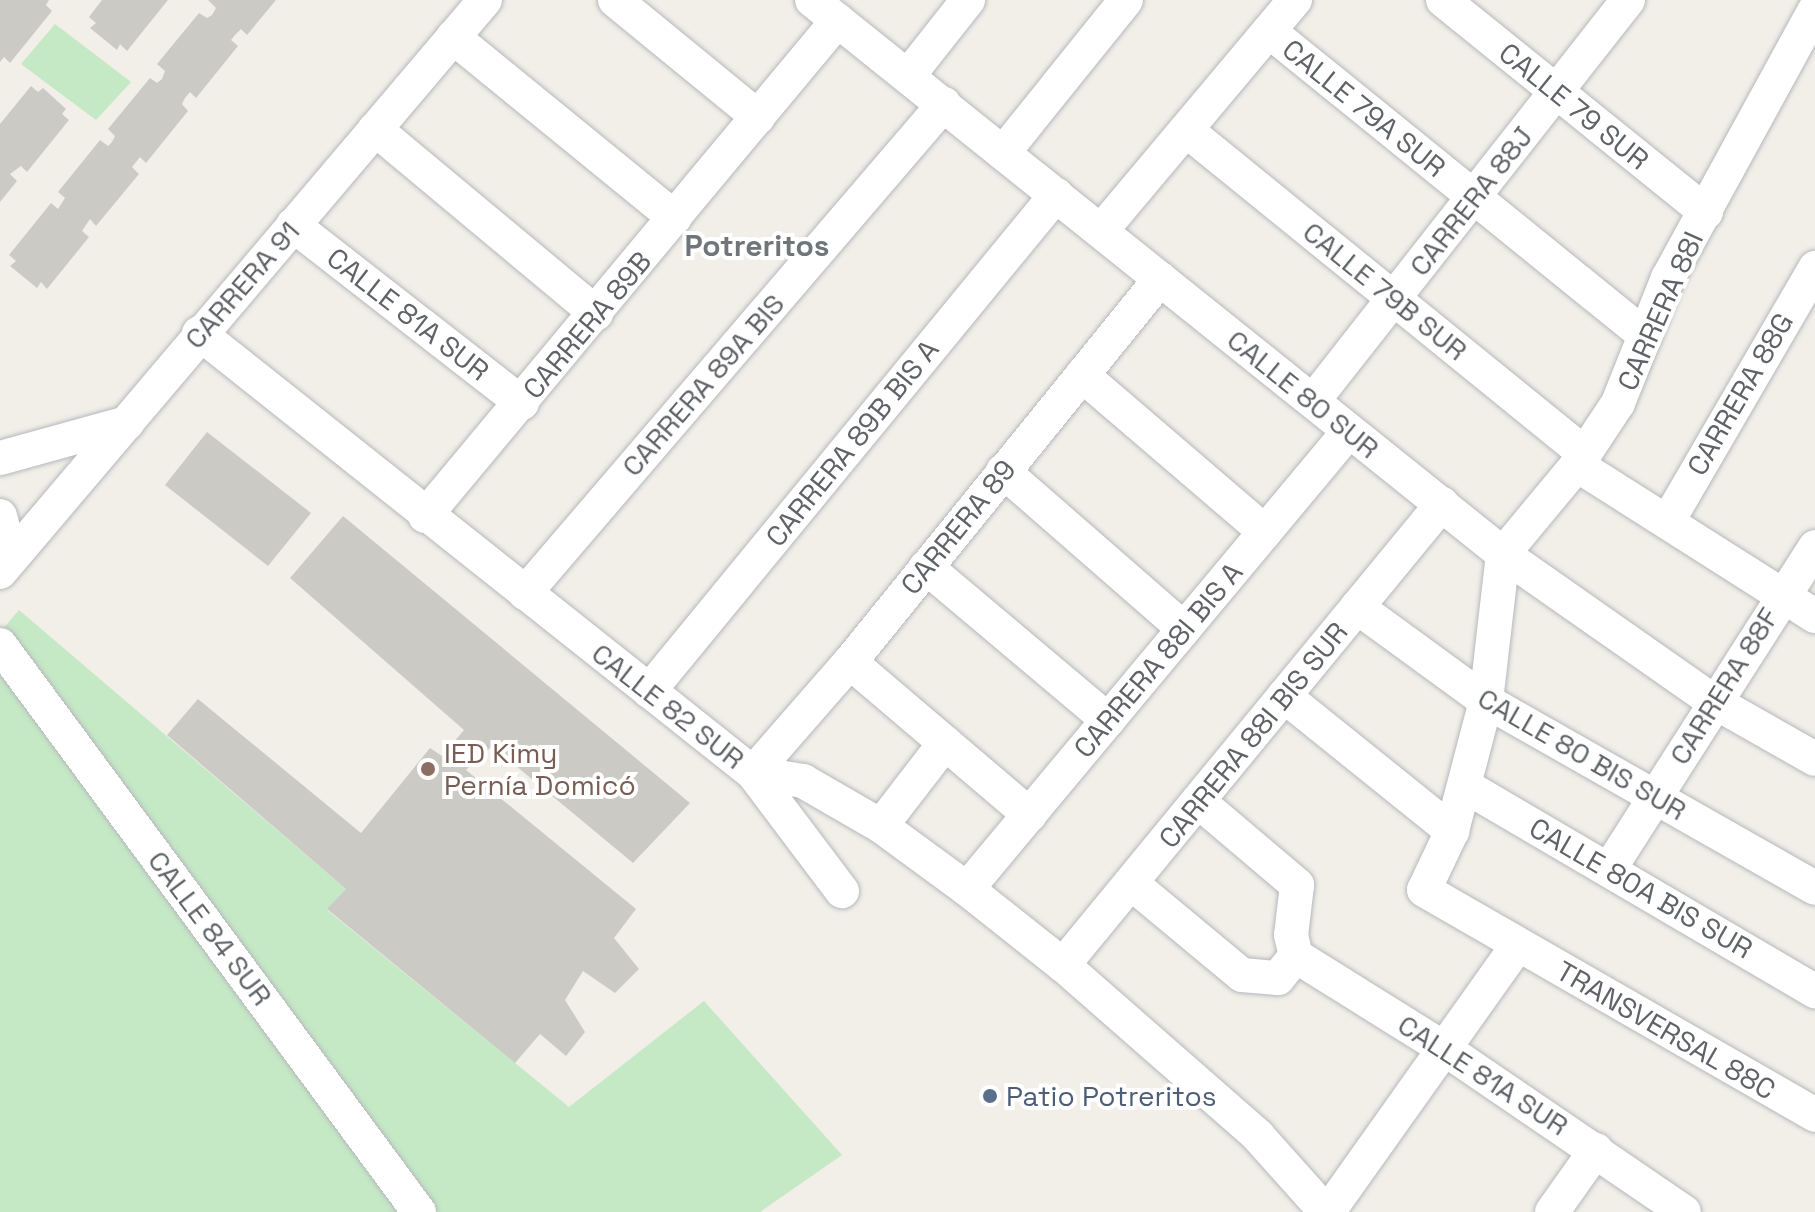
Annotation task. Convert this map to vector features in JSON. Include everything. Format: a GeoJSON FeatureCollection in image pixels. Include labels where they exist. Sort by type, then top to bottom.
{"type":"FeatureCollection","features":[{"type":"Feature","properties":{"kind":"street","name":"CARRERA 91"},"geometry":{"type":"LineString","coordinates":[[5,565],[485,0]]}},
{"type":"Feature","properties":{"kind":"street"},"geometry":{"type":"LineString","coordinates":[[615,0],[758,117]]}},
{"type":"Feature","properties":{"kind":"street"},"geometry":{"type":"LineString","coordinates":[[908,76],[968,0]]}},
{"type":"Feature","properties":{"kind":"street"},"geometry":{"type":"LineString","coordinates":[[1003,153],[1126,0]]}},
{"type":"Feature","properties":{"kind":"street"},"geometry":{"type":"LineString","coordinates":[[1101,231],[1295,0]]}},
{"type":"Feature","properties":{"kind":"street","name":"CARRERA 88J"},"geometry":{"type":"LineString","coordinates":[[1313,401],[1628,0]]}},
{"type":"Feature","properties":{"kind":"street","name":"CALLE 79 SUR"},"geometry":{"type":"LineString","coordinates":[[1452,3],[1706,212]]}},
{"type":"Feature","properties":{"kind":"street","name":"CARRERA 89B"},"geometry":{"type":"LineString","coordinates":[[425,516],[758,117],[825,10]]}},
{"type":"Feature","properties":{"kind":"street","name":"CALLE 80 SUR"},"geometry":{"type":"LineString","coordinates":[[825,10],[1503,554],[1713,701],[1815,759]]}},
{"type":"Feature","properties":{"kind":"street","name":"CARRERA 88I"},"geometry":{"type":"LineString","coordinates":[[1503,554],[1580,459],[1618,403],[1668,278],[1811,26]]}},
{"type":"Feature","properties":{"kind":"street","name":"CALLE 79A SUR"},"geometry":{"type":"LineString","coordinates":[[1269,31],[1645,335]]}},
{"type":"Feature","properties":{"kind":"street"},"geometry":{"type":"LineString","coordinates":[[453,37],[675,218]]}},
{"type":"Feature","properties":{"kind":"street","name":"CARRERA 89A BIS"},"geometry":{"type":"LineString","coordinates":[[525,593],[944,104]]}},
{"type":"Feature","properties":{"kind":"street"},"geometry":{"type":"LineString","coordinates":[[375,129],[596,313]]}},
{"type":"Feature","properties":{"kind":"street","name":"CALLE 79B SUR"},"geometry":{"type":"LineString","coordinates":[[1186,130],[1394,298],[1580,459],[1781,597],[1815,616]]}},
{"type":"Feature","properties":{"kind":"street","name":"CARRERA 89B BIS A"},"geometry":{"type":"LineString","coordinates":[[649,691],[1056,195]]}},
{"type":"Feature","properties":{"kind":"street","name":"CALLE 81A SUR"},"geometry":{"type":"LineString","coordinates":[[293,225],[522,403]]}},
{"type":"Feature","properties":{"kind":"street","name":"CARRERA 88G"},"geometry":{"type":"LineString","coordinates":[[1668,521],[1815,268]]}},
{"type":"Feature","properties":{"kind":"street","name":"CARRERA 89"},"geometry":{"type":"LineString","coordinates":[[753,773],[850,662],[1160,279]]}},
{"type":"Feature","properties":{"kind":"street","name":"CALLE 82 SUR"},"geometry":{"type":"LineString","coordinates":[[199,333],[425,516],[753,773],[803,781],[881,826],[967,889],[1063,965],[1258,1136],[1327,1212]]}},
{"type":"Feature","properties":{"kind":"street"},"geometry":{"type":"LineString","coordinates":[[1082,375],[1265,532]]}},
{"type":"Feature","properties":{"kind":"street"},"geometry":{"type":"LineString","coordinates":[[0,458],[127,423]]}},
{"type":"Feature","properties":{"kind":"street","name":"CARRERA 88I BIS A"},"geometry":{"type":"LineString","coordinates":[[967,889],[1349,431]]}},
{"type":"Feature","properties":{"kind":"street"},"geometry":{"type":"LineString","coordinates":[[1003,471],[1184,629]]}},
{"type":"Feature","properties":{"kind":"street","name":"CARRERA 88I BIS SUR"},"geometry":{"type":"LineString","coordinates":[[1063,965],[1442,504]]}},
{"type":"Feature","properties":{"kind":"street"},"geometry":{"type":"LineString","coordinates":[[0,516],[5,565]]}},
{"type":"Feature","properties":{"kind":"street","name":"CARRERA 88F"},"geometry":{"type":"LineString","coordinates":[[1610,868],[1713,701],[1815,547]]}},
{"type":"Feature","properties":{"kind":"street"},"geometry":{"type":"LineString","coordinates":[[1284,696],[1452,831],[1486,701],[1503,554]]}},
{"type":"Feature","properties":{"kind":"street"},"geometry":{"type":"LineString","coordinates":[[926,567],[1108,720]]}},
{"type":"Feature","properties":{"kind":"street","name":"CALLE 80 BIS SUR"},"geometry":{"type":"LineString","coordinates":[[1357,607],[1486,701],[1815,888]]}},
{"type":"Feature","properties":{"kind":"street","name":"CALLE 84 SUR"},"geometry":{"type":"LineString","coordinates":[[0,645],[419,1212]]}},
{"type":"Feature","properties":{"kind":"street"},"geometry":{"type":"LineString","coordinates":[[850,662],[1030,815]]}},
{"type":"Feature","properties":{"kind":"street"},"geometry":{"type":"LineString","coordinates":[[881,826],[945,743]]}},
{"type":"Feature","properties":{"kind":"street"},"geometry":{"type":"LineString","coordinates":[[753,773],[842,891]]}},
{"type":"Feature","properties":{"kind":"street","name":"CALLE 80A BIS SUR"},"geometry":{"type":"LineString","coordinates":[[1465,786],[1610,868],[1815,991]]}},
{"type":"Feature","properties":{"kind":"street"},"geometry":{"type":"LineString","coordinates":[[1131,883],[1223,964],[1265,980],[1278,978],[1294,946],[1300,891],[1291,876],[1198,801]]}},
{"type":"Feature","properties":{"kind":"street","name":"TRANSVERSAL 88C"},"geometry":{"type":"LineString","coordinates":[[1452,831],[1424,890],[1815,1115]]}},
{"type":"Feature","properties":{"kind":"street","name":"CALLE 81A SUR"},"geometry":{"type":"LineString","coordinates":[[1294,946],[1684,1212]]}},
{"type":"Feature","properties":{"kind":"street"},"geometry":{"type":"LineString","coordinates":[[1327,1212],[1517,946]]}},
{"type":"Feature","properties":{"kind":"street"},"geometry":{"type":"LineString","coordinates":[[1552,1212],[1596,1150]]}},
{"type":"Feature","properties":{"kind":"green space"},"geometry":{"type":"Polygon","coordinates":[[[55,24],[131,82],[96,120],[21,64],[55,24]]]}},
{"type":"Feature","properties":{"kind":"green space"},"geometry":{"type":"Polygon","coordinates":[[[19,610],[346,889],[327,910],[569,1107],[704,1001],[842,1155],[760,1212],[0,1212],[0,632],[19,610]]]}},
{"type":"Feature","properties":{"kind":"building"},"geometry":{"type":"Polygon","coordinates":[[[0,0],[49,0],[46,5],[52,11],[10,63],[4,57],[0,62],[0,0]]]}},
{"type":"Feature","properties":{"kind":"building"},"geometry":{"type":"Polygon","coordinates":[[[102,0],[168,0],[127,51],[120,44],[117,50],[90,28],[96,23],[89,17],[102,0]]]}},
{"type":"Feature","properties":{"kind":"building"},"geometry":{"type":"Polygon","coordinates":[[[208,0],[276,0],[247,35],[241,29],[235,35],[231,40],[238,46],[196,98],[190,92],[185,98],[182,104],[188,111],[146,163],[140,157],[132,167],[139,174],[96,226],[90,219],[82,231],[89,237],[47,289],[41,282],[37,288],[10,266],[16,261],[9,255],[51,203],[58,209],[65,198],[58,192],[100,140],[108,146],[112,142],[115,136],[108,129],[150,78],[157,83],[162,79],[165,71],[157,64],[199,13],[207,18],[212,15],[216,8],[208,0]]]}},
{"type":"Feature","properties":{"kind":"building"},"geometry":{"type":"Polygon","coordinates":[[[31,86],[38,92],[43,88],[66,109],[62,114],[69,120],[27,172],[21,166],[10,174],[17,181],[0,202],[0,124],[31,86]]]}},
{"type":"Feature","properties":{"kind":"building"},"geometry":{"type":"Polygon","coordinates":[[[207,432],[311,513],[268,566],[165,485],[207,432]]]}},
{"type":"Feature","properties":{"kind":"building"},"geometry":{"type":"Polygon","coordinates":[[[343,516],[690,803],[633,863],[492,746],[466,770],[636,909],[614,938],[639,969],[615,993],[583,971],[565,1000],[585,1032],[566,1056],[540,1034],[515,1063],[327,909],[346,889],[167,735],[198,699],[361,833],[430,748],[442,756],[464,730],[290,578],[343,516]]]}},
{"type":"Feature","properties":{"kind":"place","name":"IED Kimy Pernía Domicó"},"geometry":{"type":"Point","coordinates":[428,769]}},
{"type":"Feature","properties":{"kind":"place","name":"Patio Potreritos"},"geometry":{"type":"Point","coordinates":[990,1096]}},
{"type":"Feature","properties":{"kind":"district","name":"Potreritos"},"geometry":{"type":"Point","coordinates":[757,246]}}]}
